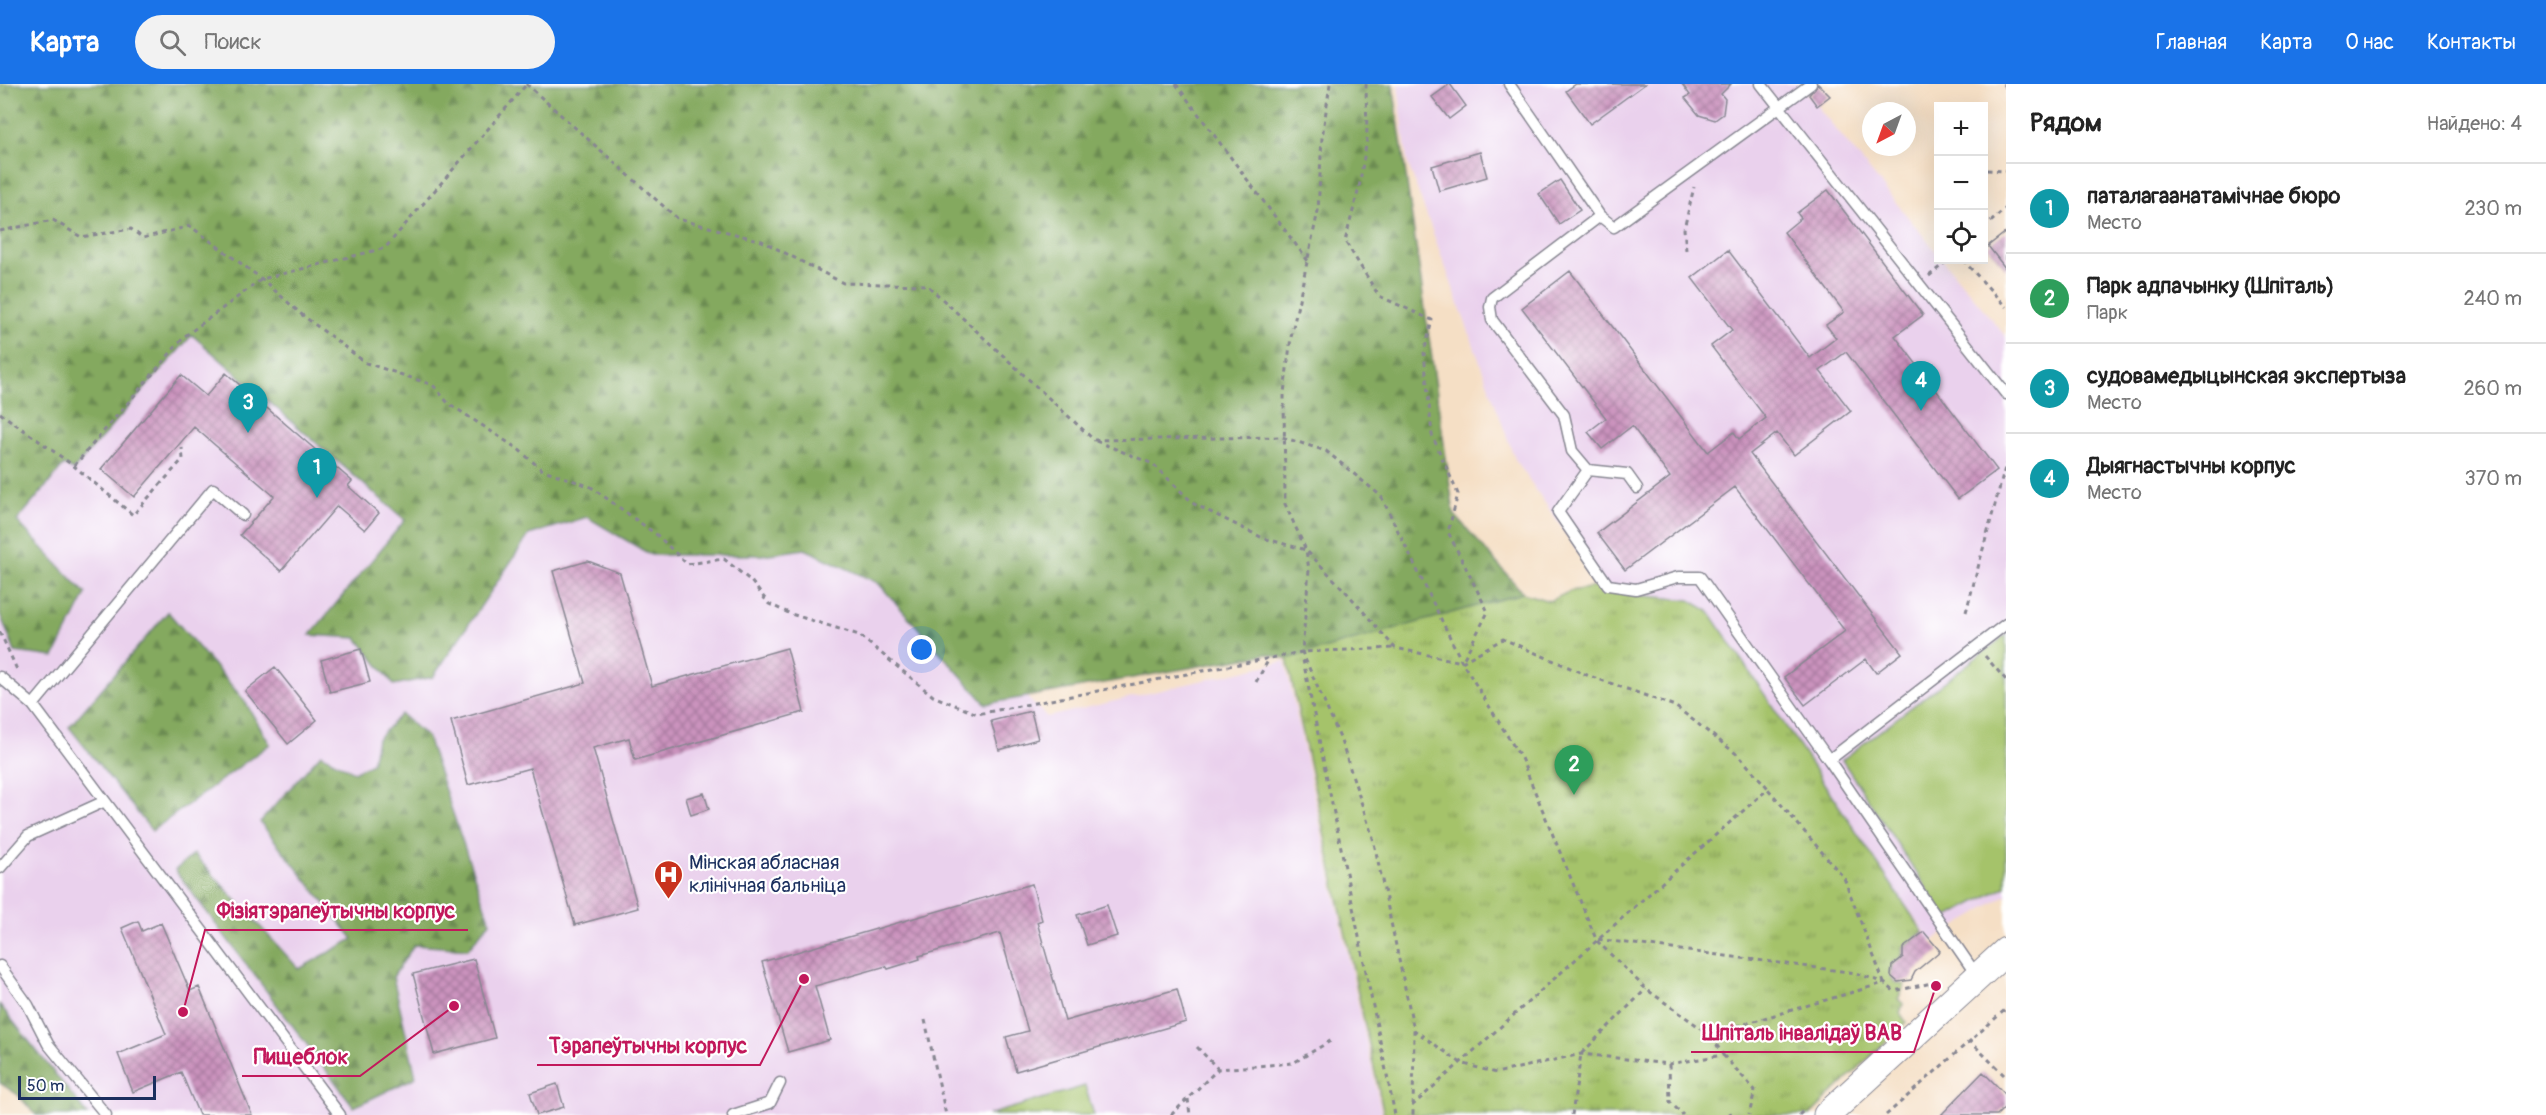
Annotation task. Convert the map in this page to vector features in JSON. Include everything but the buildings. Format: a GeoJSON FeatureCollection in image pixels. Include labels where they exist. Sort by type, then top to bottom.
{"type":"FeatureCollection","features":[{"type":"Feature","properties":{"kind":"street"},"geometry":{"type":"LineString","coordinates":[[1827,1115],[1977,976],[2003,961]]}},
{"type":"Feature","properties":{"kind":"lane"},"geometry":{"type":"LineString","coordinates":[[1509,84],[1600,216],[1614,227],[1811,84]]}},
{"type":"Feature","properties":{"kind":"lane"},"geometry":{"type":"LineString","coordinates":[[1761,84],[2006,394]]}},
{"type":"Feature","properties":{"kind":"lane"},"geometry":{"type":"LineString","coordinates":[[1600,216],[1492,298],[1490,307],[1492,320],[1564,415],[1572,451],[1588,470],[1627,474],[1637,488]]}},
{"type":"Feature","properties":{"kind":"lane"},"geometry":{"type":"LineString","coordinates":[[1588,470],[1558,512],[1608,585],[1636,590],[1678,577],[1700,577],[1830,760],[1977,976]]}},
{"type":"Feature","properties":{"kind":"lane"},"geometry":{"type":"LineString","coordinates":[[33,705],[213,489],[243,515]]}},
{"type":"Feature","properties":{"kind":"lane"},"geometry":{"type":"LineString","coordinates":[[1830,760],[2006,624]]}},
{"type":"Feature","properties":{"kind":"lane"},"geometry":{"type":"LineString","coordinates":[[0,677],[33,705],[339,1115]]}},
{"type":"Feature","properties":{"kind":"lane"},"geometry":{"type":"LineString","coordinates":[[0,868],[28,836],[104,802]]}},
{"type":"Feature","properties":{"kind":"lane"},"geometry":{"type":"LineString","coordinates":[[0,966],[28,1005],[48,1044],[106,1115]]}},
{"type":"Feature","properties":{"kind":"lane"},"geometry":{"type":"LineString","coordinates":[[733,1115],[770,1103],[780,1083]]}},
{"type":"Feature","properties":{"kind":"path"},"geometry":{"type":"LineString","coordinates":[[74,466],[185,336],[262,279],[385,248],[526,84],[678,219],[762,242],[843,282],[927,285],[1094,440],[1153,464],[1194,504],[1263,538],[1306,550],[1395,648]]}},
{"type":"Feature","properties":{"kind":"path"},"geometry":{"type":"LineString","coordinates":[[1176,84],[1308,261]]}},
{"type":"Feature","properties":{"kind":"path"},"geometry":{"type":"LineString","coordinates":[[1330,84],[1322,138],[1318,211],[1291,337],[1284,393],[1282,437],[1285,504],[1306,550],[1309,570],[1302,652],[1395,1115]]}},
{"type":"Feature","properties":{"kind":"path"},"geometry":{"type":"LineString","coordinates":[[1366,84],[1367,138],[1359,188],[1345,241],[1379,296],[1400,303],[1432,320],[1424,353],[1432,435],[1458,494],[1448,532],[1488,612],[1462,662]]}},
{"type":"Feature","properties":{"kind":"path"},"geometry":{"type":"LineString","coordinates":[[2003,84],[2006,88]]}},
{"type":"Feature","properties":{"kind":"path"},"geometry":{"type":"LineString","coordinates":[[1686,250],[1684,229],[1699,165]]}},
{"type":"Feature","properties":{"kind":"path"},"geometry":{"type":"LineString","coordinates":[[1988,170],[2006,171]]}},
{"type":"Feature","properties":{"kind":"path"},"geometry":{"type":"LineString","coordinates":[[1988,224],[2006,208]]}},
{"type":"Feature","properties":{"kind":"path"},"geometry":{"type":"LineString","coordinates":[[0,231],[53,220],[81,237],[131,229],[143,238],[190,226],[262,279],[300,314],[366,363],[433,385],[448,403],[518,449],[541,469],[591,487],[657,535],[687,564],[724,559],[751,581],[769,604],[791,614],[859,635],[933,696],[977,714],[1302,652],[1395,648],[1462,662],[1503,639],[1587,675],[1675,706],[1739,756],[1844,878],[1884,983]]}},
{"type":"Feature","properties":{"kind":"path"},"geometry":{"type":"LineString","coordinates":[[1920,283],[1943,264]]}},
{"type":"Feature","properties":{"kind":"path"},"geometry":{"type":"LineString","coordinates":[[1967,264],[2006,307]]}},
{"type":"Feature","properties":{"kind":"path"},"geometry":{"type":"LineString","coordinates":[[0,413],[74,466],[133,515],[183,459],[182,448]]}},
{"type":"Feature","properties":{"kind":"path"},"geometry":{"type":"LineString","coordinates":[[1094,440],[1282,437],[1326,451],[1381,496],[1462,662],[1521,758],[1596,939],[1646,989],[1710,1034],[1723,1054],[1755,1090],[1749,1115]]}},
{"type":"Feature","properties":{"kind":"path"},"geometry":{"type":"LineString","coordinates":[[1966,612],[2006,464]]}},
{"type":"Feature","properties":{"kind":"path"},"geometry":{"type":"LineString","coordinates":[[0,632],[19,674]]}},
{"type":"Feature","properties":{"kind":"path"},"geometry":{"type":"LineString","coordinates":[[1976,645],[2006,680]]}},
{"type":"Feature","properties":{"kind":"path"},"geometry":{"type":"LineString","coordinates":[[1302,652],[1340,738],[1373,838],[1414,1030],[1413,1115]]}},
{"type":"Feature","properties":{"kind":"path"},"geometry":{"type":"LineString","coordinates":[[1256,682],[1269,659]]}},
{"type":"Feature","properties":{"kind":"path"},"geometry":{"type":"LineString","coordinates":[[1412,1106],[1596,939],[1768,789]]}},
{"type":"Feature","properties":{"kind":"path"},"geometry":{"type":"LineString","coordinates":[[1596,939],[1856,973],[1884,983],[1894,991],[1932,983],[1936,986]]}},
{"type":"Feature","properties":{"kind":"path"},"geometry":{"type":"LineString","coordinates":[[1710,1034],[1884,983]]}},
{"type":"Feature","properties":{"kind":"path"},"geometry":{"type":"LineString","coordinates":[[1572,1115],[1581,1054],[1646,989]]}},
{"type":"Feature","properties":{"kind":"path"},"geometry":{"type":"LineString","coordinates":[[1887,1115],[2006,1009]]}},
{"type":"Feature","properties":{"kind":"path"},"geometry":{"type":"LineString","coordinates":[[925,1020],[946,1115]]}},
{"type":"Feature","properties":{"kind":"path"},"geometry":{"type":"LineString","coordinates":[[1414,1030],[1461,1063],[1496,1073],[1581,1054],[1669,1064],[1723,1054]]}},
{"type":"Feature","properties":{"kind":"path"},"geometry":{"type":"LineString","coordinates":[[1171,1115],[1218,1069],[1293,1063],[1332,1040]]}},
{"type":"Feature","properties":{"kind":"path"},"geometry":{"type":"LineString","coordinates":[[1969,1040],[2006,1077]]}},
{"type":"Feature","properties":{"kind":"path"},"geometry":{"type":"LineString","coordinates":[[1197,1047],[1218,1069]]}},
{"type":"Feature","properties":{"kind":"path"},"geometry":{"type":"LineString","coordinates":[[1669,1064],[1670,1102],[1683,1115]]}},
{"type":"Feature","properties":{"kind":"path"},"geometry":{"type":"LineString","coordinates":[[1188,1098],[1190,1115]]}},
{"type":"Feature","properties":{"kind":"shaded area"},"geometry":{"type":"Polygon","coordinates":[[[1398,84],[1799,84],[1934,249],[1934,264],[1946,264],[2006,337],[2006,895],[1931,941],[1722,641],[1618,610],[1515,459],[1407,161],[1398,84]]]}},
{"type":"Feature","properties":{"kind":"shaded area","name":"Мінская абласная клінічная бальніца"},"geometry":{"type":"Polygon","coordinates":[[[188,319],[859,534],[1047,717],[1285,661],[1382,1115],[36,1115],[17,1094],[0,1083],[0,486],[188,319]]]}},
{"type":"Feature","properties":{"kind":"green space"},"geometry":{"type":"Polygon","coordinates":[[[0,84],[1393,84],[1454,514],[1523,593],[1287,659],[1267,654],[986,704],[878,583],[805,549],[762,555],[651,555],[587,517],[529,535],[433,677],[394,685],[357,638],[310,635],[405,520],[192,335],[73,470],[64,465],[17,521],[86,594],[54,657],[15,652],[0,614],[0,84]]]}},
{"type":"Feature","properties":{"kind":"green space"},"geometry":{"type":"Polygon","coordinates":[[[1601,586],[1635,595],[1690,600],[1709,611],[1923,932],[1903,947],[1902,958],[1894,961],[1890,971],[1894,982],[1905,985],[1898,999],[1903,1004],[1900,1013],[1906,1022],[1810,1115],[1384,1115],[1287,659],[1523,593],[1549,601],[1571,591],[1601,586]]]}},
{"type":"Feature","properties":{"kind":"green space"},"geometry":{"type":"Polygon","coordinates":[[[168,612],[244,700],[270,744],[152,831],[69,727],[168,612]]]}},
{"type":"Feature","properties":{"kind":"green space"},"geometry":{"type":"Polygon","coordinates":[[[2006,635],[2006,886],[1946,918],[1842,760],[2006,635]]]}},
{"type":"Feature","properties":{"kind":"green space"},"geometry":{"type":"Polygon","coordinates":[[[401,714],[427,737],[490,922],[468,949],[414,945],[393,977],[416,1077],[354,1107],[175,870],[194,854],[299,969],[353,939],[260,822],[321,754],[354,772],[372,763],[377,739],[401,714]]]}},
{"type":"Feature","properties":{"kind":"green space"},"geometry":{"type":"Polygon","coordinates":[[[0,1005],[88,1115],[36,1115],[17,1094],[0,1083],[0,1005]]]}},
{"type":"Feature","properties":{"kind":"green space"},"geometry":{"type":"Polygon","coordinates":[[[1085,1086],[1094,1115],[988,1115],[1085,1086]]]}},
{"type":"Feature","properties":{"kind":"place","name":"Дыягнастычны корпус"},"geometry":{"type":"Point","coordinates":[1921,411]}},
{"type":"Feature","properties":{"kind":"place","name":"судовамедыцынская экспертыза"},"geometry":{"type":"Point","coordinates":[248,433]}},
{"type":"Feature","properties":{"kind":"place","name":"паталагаанатамічнае бюро"},"geometry":{"type":"Point","coordinates":[317,498]}},
{"type":"Feature","properties":{"kind":"place","name":"Парк адпачынку (Шпіталь)"},"geometry":{"type":"Point","coordinates":[1574,795]}},
{"type":"Feature","properties":{"kind":"place","name":"Мінская абласная клінічная бальніца"},"geometry":{"type":"Point","coordinates":[668,900]}},
{"type":"Feature","properties":{"kind":"place","name":"Тэрапеўтычны корпус"},"geometry":{"type":"Point","coordinates":[804,979]}},
{"type":"Feature","properties":{"kind":"place","name":"Шпіталь інвалідаў ВАВ"},"geometry":{"type":"Point","coordinates":[1936,986]}},
{"type":"Feature","properties":{"kind":"place","name":"Пищеблок"},"geometry":{"type":"Point","coordinates":[454,1006]}},
{"type":"Feature","properties":{"kind":"place","name":"Фізіятэрапеўтычны корпус"},"geometry":{"type":"Point","coordinates":[183,1012]}}]}
